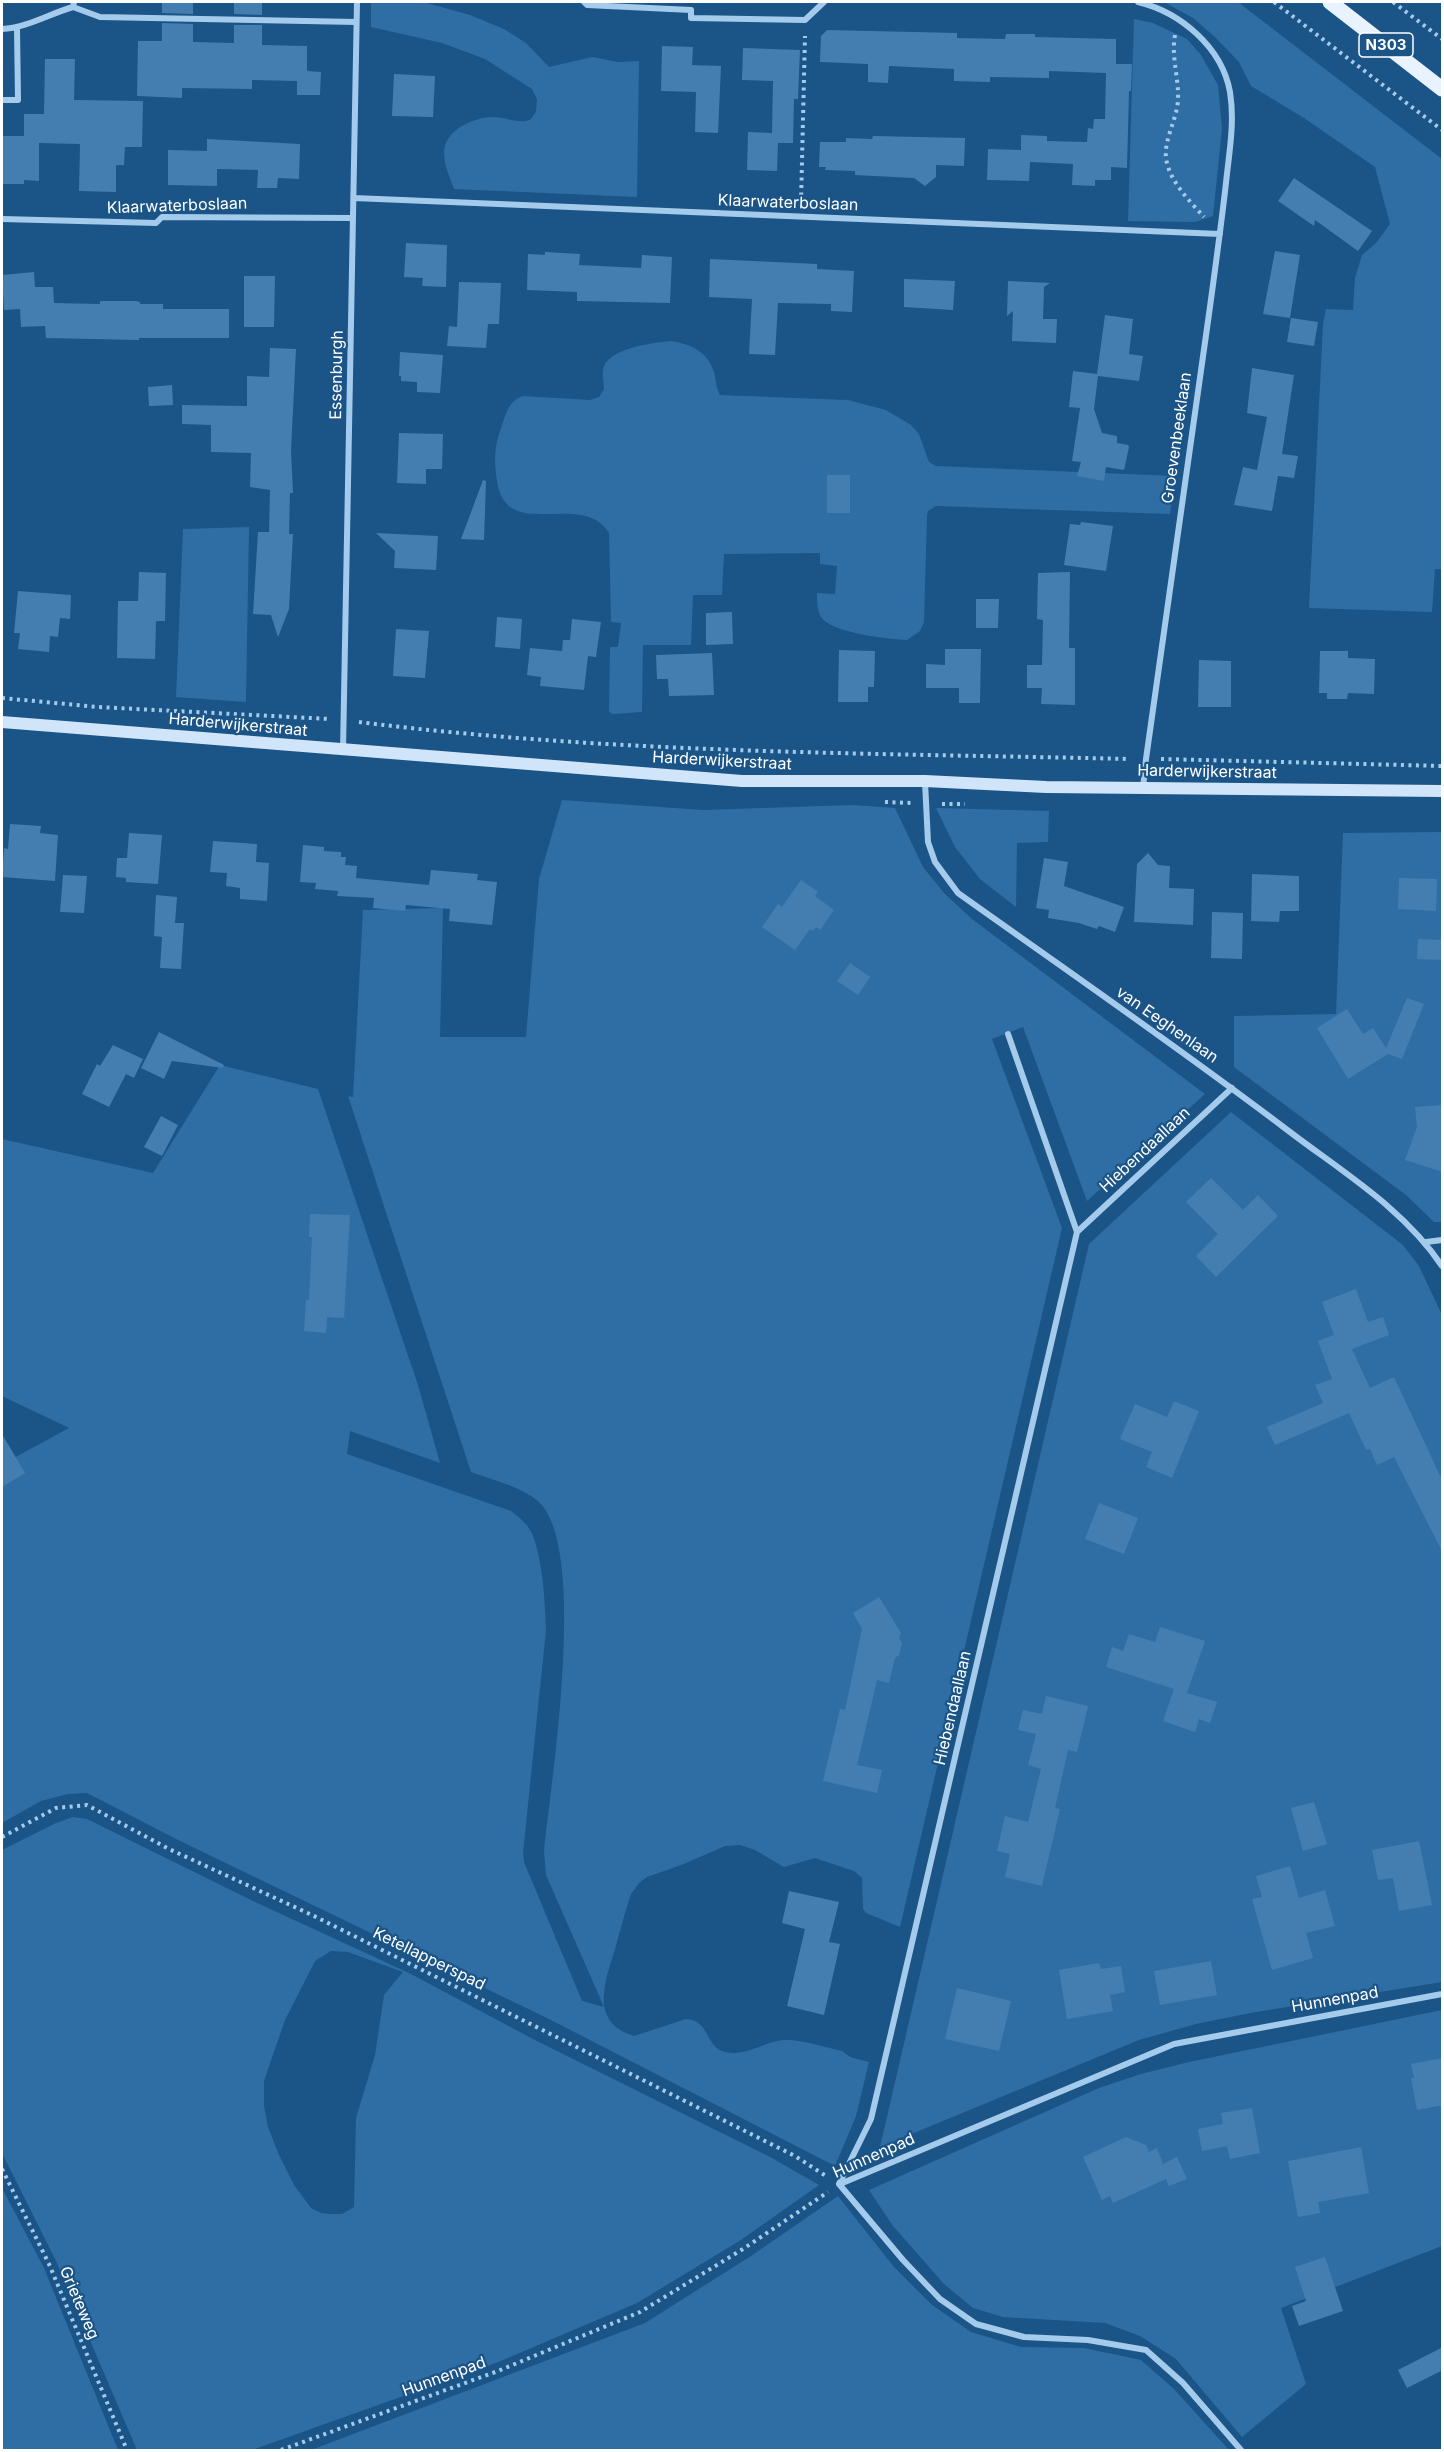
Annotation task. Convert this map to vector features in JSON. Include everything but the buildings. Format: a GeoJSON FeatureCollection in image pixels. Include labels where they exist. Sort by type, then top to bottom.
{"type":"FeatureCollection","features":[{"type":"Feature","properties":{"kind":"main road","name":"N303"},"geometry":{"type":"LineString","coordinates":[[1330,2],[1443,89]]}},
{"type":"Feature","properties":{"kind":"main road","name":"Harderwijkerstraat"},"geometry":{"type":"LineString","coordinates":[[2,722],[742,781],[925,781],[1046,787],[1443,791]]}},
{"type":"Feature","properties":{"kind":"street","name":"Essenburgh"},"geometry":{"type":"LineString","coordinates":[[343,750],[357,2]]}},
{"type":"Feature","properties":{"kind":"street"},"geometry":{"type":"LineString","coordinates":[[584,2],[587,5],[691,10],[691,18],[805,20],[825,2]]}},
{"type":"Feature","properties":{"kind":"street","name":"Groevenbeeklaan"},"geometry":{"type":"LineString","coordinates":[[1138,2],[1152,5],[1178,18],[1204,40],[1220,64],[1230,91],[1233,126],[1143,788]]}},
{"type":"Feature","properties":{"kind":"street"},"geometry":{"type":"LineString","coordinates":[[2,29],[16,28],[73,4],[100,17],[356,22]]}},
{"type":"Feature","properties":{"kind":"street"},"geometry":{"type":"LineString","coordinates":[[2,100],[18,100],[16,28]]}},
{"type":"Feature","properties":{"kind":"street","name":"Klaarwaterboslaan"},"geometry":{"type":"LineString","coordinates":[[354,198],[1220,234]]}},
{"type":"Feature","properties":{"kind":"street","name":"Klaarwaterboslaan"},"geometry":{"type":"LineString","coordinates":[[2,219],[156,223],[162,217],[353,218]]}},
{"type":"Feature","properties":{"kind":"street","name":"van Eeghenlaan"},"geometry":{"type":"LineString","coordinates":[[925,781],[928,842],[935,862],[958,893],[1232,1088],[1393,1209],[1426,1242],[1443,1266]]}},
{"type":"Feature","properties":{"kind":"street"},"geometry":{"type":"LineString","coordinates":[[1008,1034],[1077,1232]]}},
{"type":"Feature","properties":{"kind":"street","name":"Hiebendaallaan"},"geometry":{"type":"LineString","coordinates":[[839,2184],[872,2119],[1077,1232],[1232,1088]]}},
{"type":"Feature","properties":{"kind":"street"},"geometry":{"type":"LineString","coordinates":[[1426,1242],[1443,1240]]}},
{"type":"Feature","properties":{"kind":"street","name":"Hunnenpad"},"geometry":{"type":"LineString","coordinates":[[839,2184],[1174,2044],[1443,1994]]}},
{"type":"Feature","properties":{"kind":"street"},"geometry":{"type":"LineString","coordinates":[[839,2184],[903,2260],[940,2299],[976,2324],[1024,2337],[1088,2340],[1146,2350],[1183,2383],[1241,2451]]}},
{"type":"Feature","properties":{"kind":"path"},"geometry":{"type":"LineString","coordinates":[[1274,2],[1443,130]]}},
{"type":"Feature","properties":{"kind":"path"},"geometry":{"type":"LineString","coordinates":[[1393,2],[1443,39]]}},
{"type":"Feature","properties":{"kind":"path"},"geometry":{"type":"LineString","coordinates":[[1178,18],[1173,44],[1178,98],[1175,121],[1166,150],[1168,167],[1184,195],[1220,234]]}},
{"type":"Feature","properties":{"kind":"path"},"geometry":{"type":"LineString","coordinates":[[801,218],[805,20]]}},
{"type":"Feature","properties":{"kind":"path","name":"Harderwijkerstraat"},"geometry":{"type":"LineString","coordinates":[[2,698],[98,707],[344,720],[528,740],[687,748],[1443,766]]}},
{"type":"Feature","properties":{"kind":"path","name":"Ketellapperspad"},"geometry":{"type":"LineString","coordinates":[[2,1837],[56,1809],[87,1805],[170,1849],[312,1915],[567,2041],[795,2156],[839,2184]]}},
{"type":"Feature","properties":{"kind":"path","name":"Grieteweg"},"geometry":{"type":"LineString","coordinates":[[2,2169],[49,2264],[127,2451]]}},
{"type":"Feature","properties":{"kind":"path","name":"Hunnenpad"},"geometry":{"type":"LineString","coordinates":[[281,2451],[498,2371],[640,2312],[743,2249],[839,2184]]}},
{"type":"Feature","properties":{"kind":"shaded area"},"geometry":{"type":"Polygon","coordinates":[[[371,2],[423,2],[470,15],[504,29],[526,43],[549,67],[592,57],[618,62],[639,61],[637,197],[454,189],[446,167],[444,153],[445,145],[454,132],[477,119],[498,117],[521,121],[530,120],[536,112],[537,99],[532,89],[485,59],[442,43],[371,27],[371,2]]]}},
{"type":"Feature","properties":{"kind":"shaded area"},"geometry":{"type":"Polygon","coordinates":[[[1164,2],[1238,2],[1442,159],[1442,569],[1435,569],[1432,612],[1309,608],[1323,324],[1326,309],[1353,310],[1355,278],[1362,255],[1376,243],[1390,224],[1375,167],[1304,118],[1251,86],[1239,62],[1215,37],[1193,18],[1164,2]]]}},
{"type":"Feature","properties":{"kind":"shaded area"},"geometry":{"type":"Polygon","coordinates":[[[1134,19],[1153,23],[1187,39],[1201,55],[1218,85],[1222,128],[1213,216],[1195,222],[1128,221],[1134,19]]]}},
{"type":"Feature","properties":{"kind":"shaded area"},"geometry":{"type":"Polygon","coordinates":[[[670,341],[685,344],[703,354],[714,372],[720,395],[848,400],[886,410],[911,425],[919,434],[929,462],[936,466],[1175,476],[1170,514],[936,506],[928,511],[927,516],[924,622],[920,631],[907,640],[875,637],[848,631],[827,623],[821,617],[817,593],[835,594],[837,566],[820,564],[820,553],[724,554],[722,595],[693,595],[691,645],[643,645],[642,712],[612,714],[609,711],[610,647],[618,647],[621,623],[611,622],[609,533],[597,521],[581,515],[529,514],[514,510],[503,500],[497,481],[496,448],[506,413],[518,398],[523,396],[590,400],[599,397],[604,389],[603,370],[612,356],[631,348],[670,341]]]}},
{"type":"Feature","properties":{"kind":"shaded area"},"geometry":{"type":"Polygon","coordinates":[[[249,527],[246,702],[176,697],[183,529],[249,527]]]}},
{"type":"Feature","properties":{"kind":"shaded area"},"geometry":{"type":"Polygon","coordinates":[[[562,800],[703,810],[852,805],[895,808],[923,867],[944,893],[972,919],[1205,1094],[1087,1201],[1023,1027],[992,1039],[1062,1228],[900,1927],[866,1913],[863,1909],[862,1878],[854,1871],[815,1858],[784,1867],[755,1850],[740,1845],[725,1846],[647,1877],[631,1894],[605,1987],[604,2000],[611,2021],[620,2030],[634,2036],[686,2019],[694,2020],[704,2029],[714,2045],[725,2052],[741,2053],[776,2041],[790,2040],[842,2051],[850,2057],[869,2062],[856,2116],[835,2166],[547,2018],[178,1840],[87,1793],[68,1794],[41,1801],[2,1823],[2,1485],[18,1476],[10,1460],[69,1428],[2,1396],[2,1139],[153,1173],[220,1065],[318,1089],[418,1385],[440,1463],[350,1431],[347,1454],[511,1511],[524,1522],[531,1532],[541,1570],[546,1630],[523,1853],[524,1862],[582,2001],[604,2007],[546,1875],[544,1851],[563,1668],[564,1614],[561,1565],[553,1526],[538,1501],[531,1496],[514,1487],[471,1472],[348,1096],[353,1097],[363,910],[443,908],[440,1037],[526,1037],[539,879],[562,800]]]}},
{"type":"Feature","properties":{"kind":"shaded area"},"geometry":{"type":"Polygon","coordinates":[[[936,808],[1049,811],[1048,842],[1017,843],[1016,907],[980,879],[955,847],[936,808]]]}},
{"type":"Feature","properties":{"kind":"shaded area"},"geometry":{"type":"Polygon","coordinates":[[[1442,832],[1442,1222],[1434,1222],[1406,1195],[1234,1067],[1234,1016],[1336,1014],[1343,833],[1442,832]]]}},
{"type":"Feature","properties":{"kind":"shaded area"},"geometry":{"type":"Polygon","coordinates":[[[1231,1112],[1403,1245],[1419,1266],[1442,1315],[1442,1982],[1250,2013],[1196,2024],[1139,2040],[880,2147],[1089,1244],[1231,1112]]]}},
{"type":"Feature","properties":{"kind":"shaded area"},"geometry":{"type":"Polygon","coordinates":[[[73,1817],[87,1819],[253,1901],[409,1973],[533,2039],[772,2158],[819,2185],[741,2240],[637,2303],[496,2363],[252,2450],[137,2450],[56,2261],[2,2153],[2,1850],[73,1817]],[[331,1951],[315,1961],[285,2020],[264,2081],[264,2106],[268,2127],[294,2185],[311,2208],[321,2213],[331,2214],[342,2214],[354,2207],[356,2118],[375,2055],[384,1995],[403,1972],[348,1952],[331,1951]]]}},
{"type":"Feature","properties":{"kind":"shaded area"},"geometry":{"type":"Polygon","coordinates":[[[1442,2010],[1442,2246],[1281,2308],[1306,2384],[1242,2437],[1176,2359],[1140,2336],[1105,2323],[1003,2317],[973,2308],[944,2284],[893,2226],[869,2190],[1099,2088],[1141,2074],[1442,2010]]]}},
{"type":"Feature","properties":{"kind":"shaded area"},"geometry":{"type":"Polygon","coordinates":[[[2,2188],[44,2268],[118,2450],[2,2450],[2,2188]]]}},
{"type":"Feature","properties":{"kind":"shaded area"},"geometry":{"type":"Polygon","coordinates":[[[838,2196],[894,2267],[932,2305],[971,2332],[1021,2347],[1084,2348],[1141,2360],[1174,2389],[1229,2450],[311,2450],[645,2323],[751,2256],[838,2196]]]}}]}
